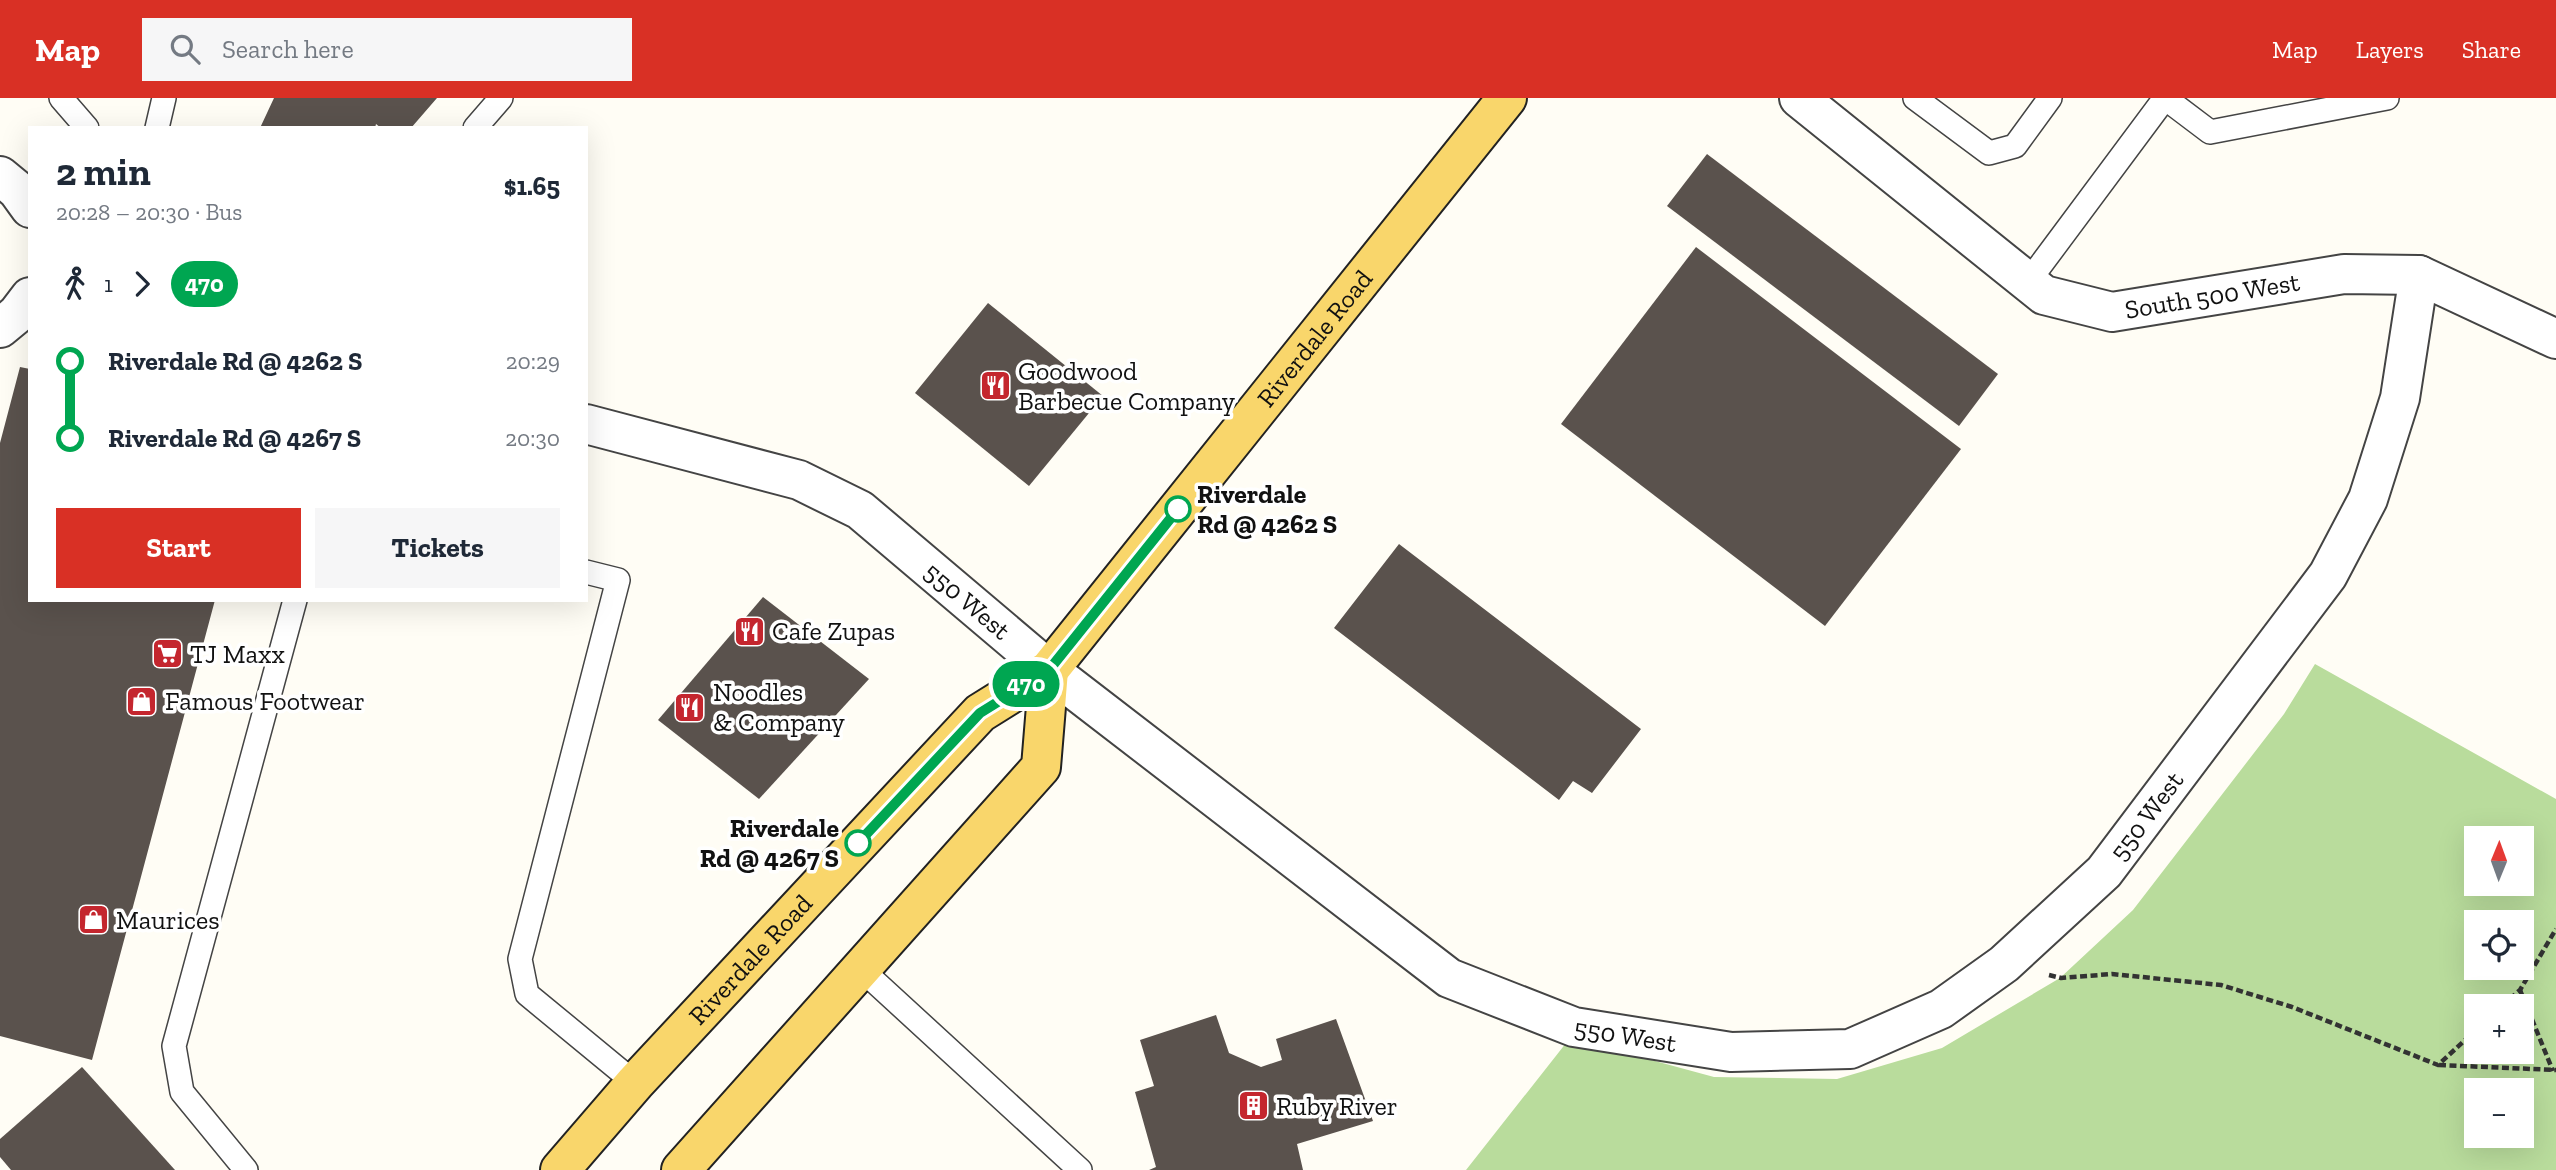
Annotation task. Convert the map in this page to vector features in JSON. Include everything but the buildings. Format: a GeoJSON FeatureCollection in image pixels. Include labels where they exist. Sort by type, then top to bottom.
{"type":"FeatureCollection","features":[{"type":"Feature","properties":{"kind":"main road","name":"Riverdale Road"},"geometry":{"type":"LineString","coordinates":[[560,1170],[635,1083],[971,722],[980,713],[1049,670],[1507,98]]}},
{"type":"Feature","properties":{"kind":"main road"},"geometry":{"type":"LineString","coordinates":[[681,1170],[1041,767],[1049,670]]}},
{"type":"Feature","properties":{"kind":"street","name":"South 500 West"},"geometry":{"type":"LineString","coordinates":[[1799,98],[2044,295],[2112,312],[2344,274],[2419,275],[2556,339]]}},
{"type":"Feature","properties":{"kind":"street"},"geometry":{"type":"LineString","coordinates":[[0,176],[17,190],[28,205]]}},
{"type":"Feature","properties":{"kind":"street","name":"550 West"},"geometry":{"type":"LineString","coordinates":[[588,425],[778,473],[830,493],[860,510],[1049,670],[1450,978],[1574,1027],[1731,1052],[1850,1049],[1941,1009],[2004,964],[2104,872],[2328,575],[2368,499],[2400,398],[2419,275]]}},
{"type":"Feature","properties":{"kind":"street"},"geometry":{"type":"LineString","coordinates":[[10,326],[28,300]]}},
{"type":"Feature","properties":{"kind":"lane"},"geometry":{"type":"LineString","coordinates":[[61,98],[85,126]]}},
{"type":"Feature","properties":{"kind":"lane"},"geometry":{"type":"LineString","coordinates":[[157,126],[164,98]]}},
{"type":"Feature","properties":{"kind":"lane"},"geometry":{"type":"LineString","coordinates":[[477,126],[501,98]]}},
{"type":"Feature","properties":{"kind":"lane"},"geometry":{"type":"LineString","coordinates":[[1915,98],[1989,153],[2015,146],[2050,98]]}},
{"type":"Feature","properties":{"kind":"lane"},"geometry":{"type":"LineString","coordinates":[[2028,282],[2165,98],[2210,132],[2387,98]]}},
{"type":"Feature","properties":{"kind":"lane"},"geometry":{"type":"LineString","coordinates":[[588,572],[618,580],[520,960],[527,994],[635,1083]]}},
{"type":"Feature","properties":{"kind":"lane"},"geometry":{"type":"LineString","coordinates":[[246,1170],[182,1092],[174,1046],[294,602]]}},
{"type":"Feature","properties":{"kind":"lane"},"geometry":{"type":"LineString","coordinates":[[861,969],[1080,1170]]}},
{"type":"Feature","properties":{"kind":"path"},"geometry":{"type":"LineString","coordinates":[[2516,994],[2556,929]]}},
{"type":"Feature","properties":{"kind":"path"},"geometry":{"type":"LineString","coordinates":[[2004,964],[2060,978],[2112,974],[2221,985],[2292,1007],[2438,1065],[2555,1071],[2520,990]]}},
{"type":"Feature","properties":{"kind":"path"},"geometry":{"type":"LineString","coordinates":[[2438,1065],[2464,1041]]}},
{"type":"Feature","properties":{"kind":"green space"},"geometry":{"type":"Polygon","coordinates":[[[2315,664],[2556,799],[2556,1170],[1466,1170],[1570,1038],[1714,1077],[1837,1079],[1942,1048],[2060,978],[2133,910],[2284,714],[2315,664]]]}},
{"type":"Feature","properties":{"kind":"bus line","name":"470"},"geometry":{"type":"LineString","coordinates":[[858,843],[980,713],[1049,670],[1178,509]]}},
{"type":"Feature","properties":{"kind":"place","name":"Goodwood Barbecue Company"},"geometry":{"type":"Point","coordinates":[995,386]}},
{"type":"Feature","properties":{"kind":"place","name":"Riverdale Rd @ 4262 S"},"geometry":{"type":"Point","coordinates":[1178,509]}},
{"type":"Feature","properties":{"kind":"place","name":"Cafe Zupas"},"geometry":{"type":"Point","coordinates":[749,631]}},
{"type":"Feature","properties":{"kind":"place","name":"TJ Maxx"},"geometry":{"type":"Point","coordinates":[167,654]}},
{"type":"Feature","properties":{"kind":"place","name":"Famous Footwear"},"geometry":{"type":"Point","coordinates":[142,701]}},
{"type":"Feature","properties":{"kind":"place","name":"Noodles & Company"},"geometry":{"type":"Point","coordinates":[690,707]}},
{"type":"Feature","properties":{"kind":"place","name":"Riverdale Rd @ 4267 S"},"geometry":{"type":"Point","coordinates":[858,843]}},
{"type":"Feature","properties":{"kind":"place","name":"Maurices"},"geometry":{"type":"Point","coordinates":[93,920]}},
{"type":"Feature","properties":{"kind":"place","name":"Ruby River"},"geometry":{"type":"Point","coordinates":[1253,1106]}}]}
